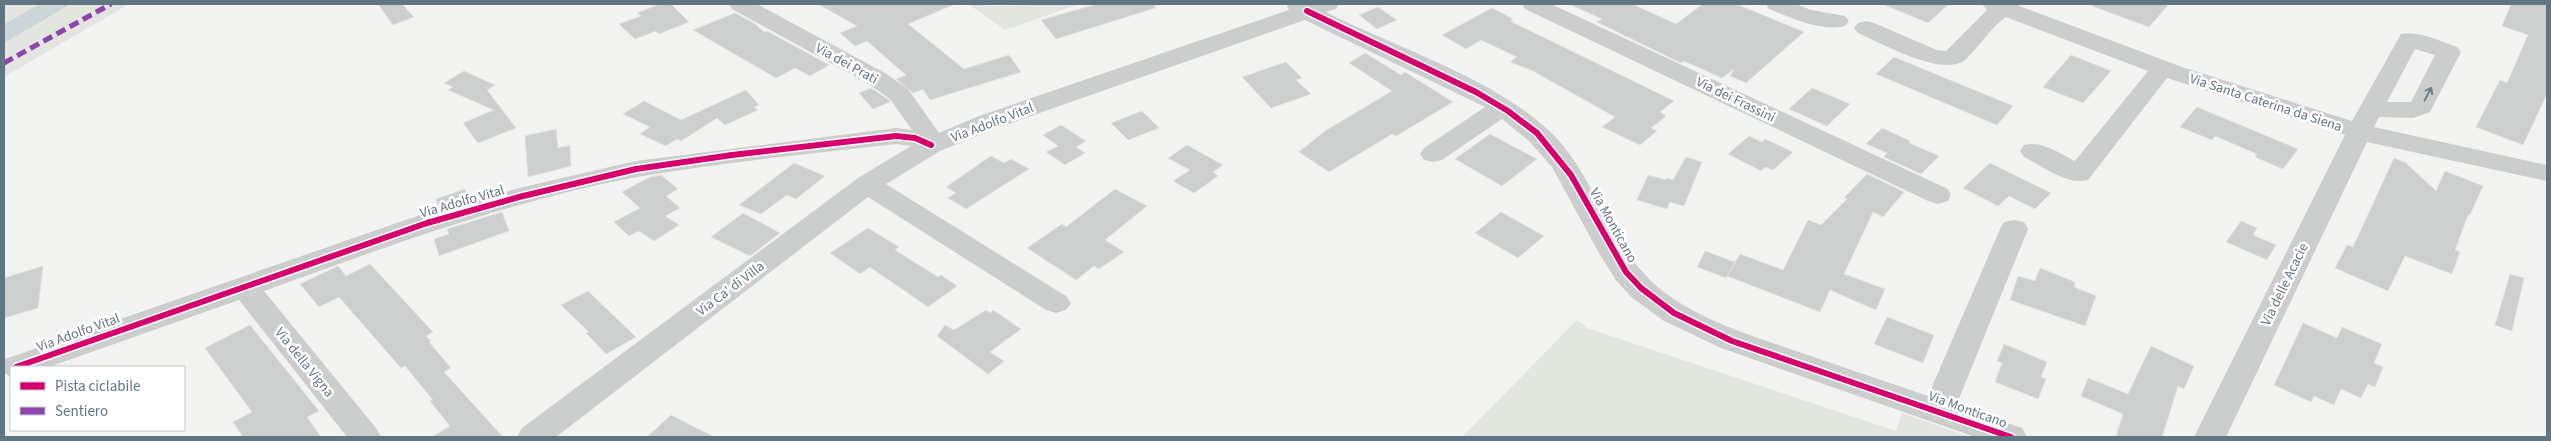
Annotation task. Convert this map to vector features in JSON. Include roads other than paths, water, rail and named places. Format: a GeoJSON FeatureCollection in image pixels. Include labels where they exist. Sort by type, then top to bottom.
{"type":"FeatureCollection","features":[{"type":"Feature","properties":{"kind":"street","name":"Via dei Prati"},"geometry":{"type":"LineString","coordinates":[[740,4],[876,78],[899,94],[924,126],[931,145]]}},
{"type":"Feature","properties":{"kind":"street","name":"Via dei Frassini"},"geometry":{"type":"LineString","coordinates":[[1533,4],[1938,195]]}},
{"type":"Feature","properties":{"kind":"street"},"geometry":{"type":"LineString","coordinates":[[1777,4],[1806,16],[1837,21]]}},
{"type":"Feature","properties":{"kind":"street"},"geometry":{"type":"LineString","coordinates":[[1866,28],[1932,56],[1946,58],[1956,56],[2002,5]]}},
{"type":"Feature","properties":{"kind":"street","name":"Via Santa Caterina da Siena"},"geometry":{"type":"LineString","coordinates":[[2002,5],[2163,68],[2365,121],[2547,173]]}},
{"type":"Feature","properties":{"kind":"street","name":"Via Adolfo Vital"},"geometry":{"type":"LineString","coordinates":[[19,366],[427,223],[555,187],[636,169],[732,155],[896,136],[915,138],[931,145],[988,122],[1309,6]]}},
{"type":"Feature","properties":{"kind":"street","name":"Via Monticano"},"geometry":{"type":"LineString","coordinates":[[1309,6],[1480,94],[1502,107],[1537,134],[1552,149],[1582,192],[1624,270],[1637,285],[1678,317],[1713,334],[2011,437]]}},
{"type":"Feature","properties":{"kind":"street"},"geometry":{"type":"LineString","coordinates":[[2033,151],[2080,174],[2163,68]]}},
{"type":"Feature","properties":{"kind":"street"},"geometry":{"type":"LineString","coordinates":[[1433,154],[1502,107]]}},
{"type":"Feature","properties":{"kind":"street","name":"Via delle Acacie"},"geometry":{"type":"LineString","coordinates":[[2210,437],[2365,121]]}},
{"type":"Feature","properties":{"kind":"street","name":"Via Ca' di Villa"},"geometry":{"type":"LineString","coordinates":[[533,437],[867,184],[931,145]]}},
{"type":"Feature","properties":{"kind":"street"},"geometry":{"type":"LineString","coordinates":[[867,184],[1056,303]]}},
{"type":"Feature","properties":{"kind":"street"},"geometry":{"type":"LineString","coordinates":[[1938,411],[2014,229]]}},
{"type":"Feature","properties":{"kind":"street","name":"Via della Vigna"},"geometry":{"type":"LineString","coordinates":[[244,286],[365,437]]}}]}
